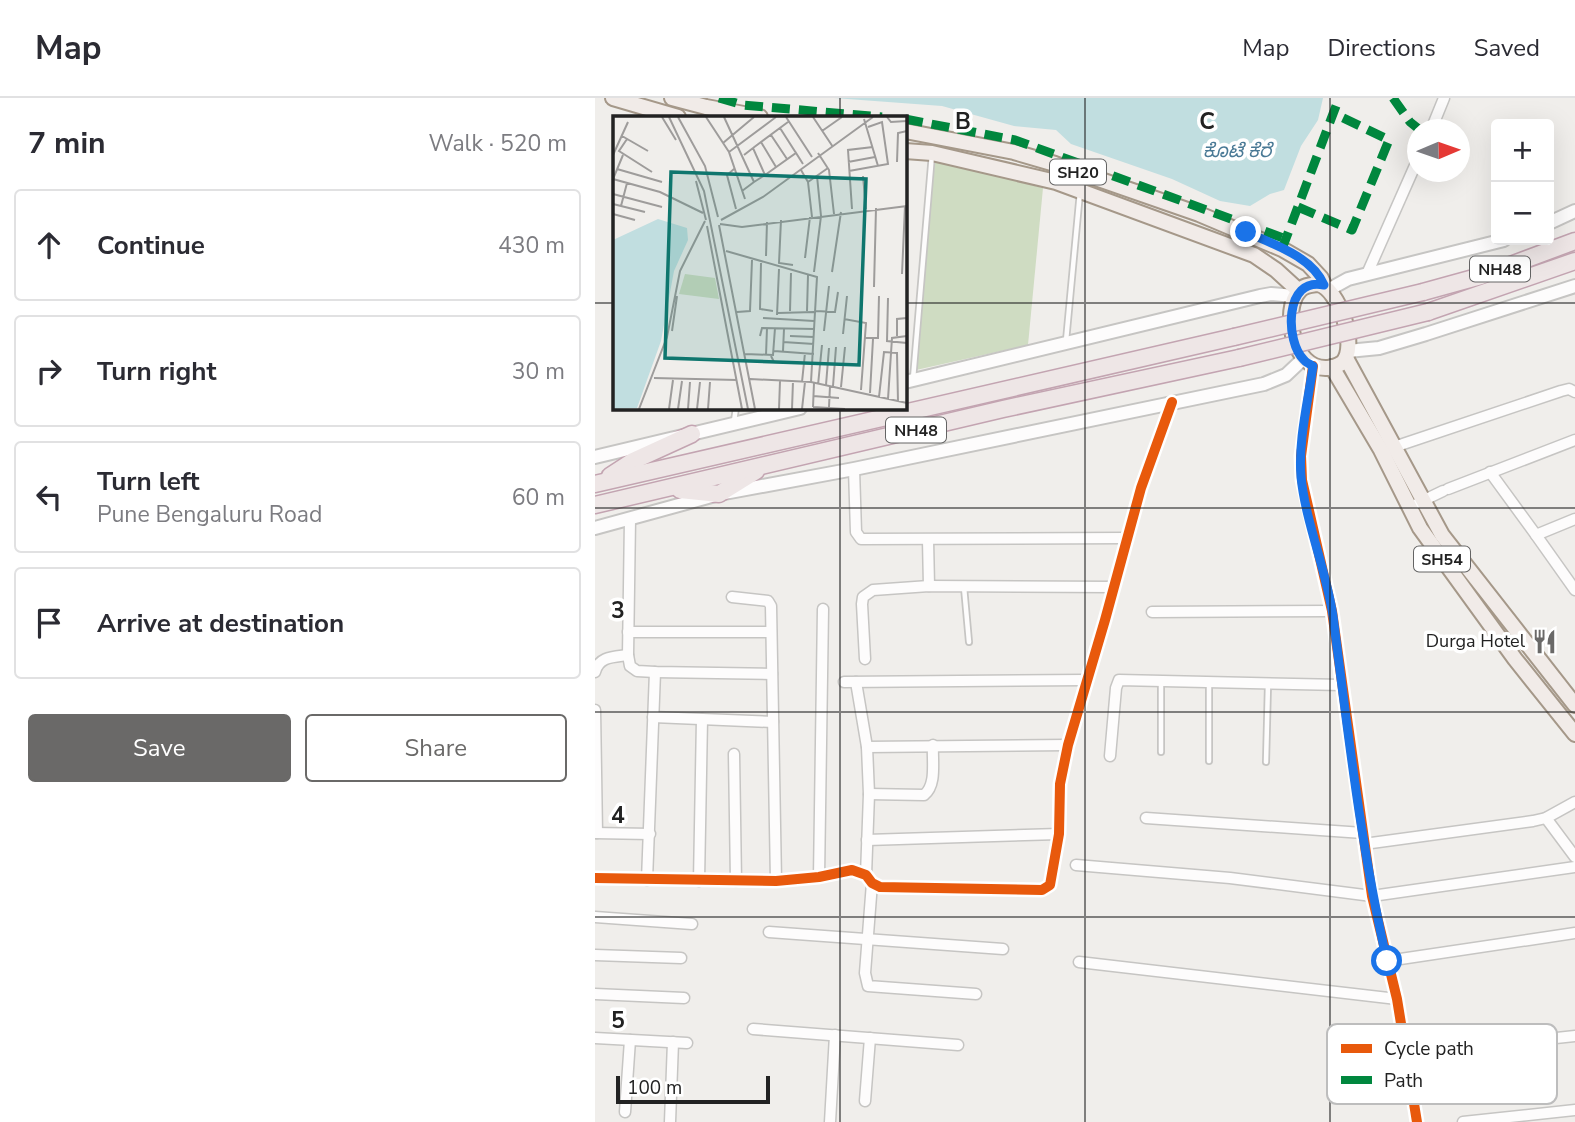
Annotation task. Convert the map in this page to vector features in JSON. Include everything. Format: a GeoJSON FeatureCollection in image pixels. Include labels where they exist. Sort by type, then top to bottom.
{"type":"FeatureCollection","features":[{"type":"Feature","properties":{"kind":"highway","name":"NH48"},"geometry":{"type":"LineString","coordinates":[[597,481],[1423,292],[1481,276],[1575,241]]}},
{"type":"Feature","properties":{"kind":"highway","name":"NH48"},"geometry":{"type":"LineString","coordinates":[[595,505],[1120,383],[1239,358],[1428,312],[1575,261]]}},
{"type":"Feature","properties":{"kind":"highway"},"geometry":{"type":"LineString","coordinates":[[597,481],[692,434]]}},
{"type":"Feature","properties":{"kind":"highway"},"geometry":{"type":"LineString","coordinates":[[667,488],[719,494],[767,464]]}},
{"type":"Feature","properties":{"kind":"main road"},"geometry":{"type":"LineString","coordinates":[[613,98],[675,116]]}},
{"type":"Feature","properties":{"kind":"main road"},"geometry":{"type":"LineString","coordinates":[[672,98],[754,116]]}},
{"type":"Feature","properties":{"kind":"main road","name":"SH20"},"geometry":{"type":"LineString","coordinates":[[907,131],[1014,152],[1199,214],[1282,248],[1308,264],[1327,287]]}},
{"type":"Feature","properties":{"kind":"main road","name":"SH20"},"geometry":{"type":"LineString","coordinates":[[907,150],[932,153],[1056,181],[1254,256],[1276,270],[1297,293]]}},
{"type":"Feature","properties":{"kind":"main road"},"geometry":{"type":"LineString","coordinates":[[1311,285],[1327,287],[1343,317],[1348,334],[1347,355],[1332,367],[1308,363],[1294,341],[1297,293],[1311,285]]}},
{"type":"Feature","properties":{"kind":"main road","name":"SH54"},"geometry":{"type":"LineString","coordinates":[[1347,355],[1394,447],[1415,504]]}},
{"type":"Feature","properties":{"kind":"main road","name":"SH54"},"geometry":{"type":"LineString","coordinates":[[1332,367],[1415,504],[1442,535],[1468,582],[1575,734]]}},
{"type":"Feature","properties":{"kind":"main road","name":"SH54"},"geometry":{"type":"LineString","coordinates":[[1468,582],[1575,705]]}},
{"type":"Feature","properties":{"kind":"street"},"geometry":{"type":"LineString","coordinates":[[1435,119],[1444,98]]}},
{"type":"Feature","properties":{"kind":"street"},"geometry":{"type":"LineString","coordinates":[[1367,274],[1408,182]]}},
{"type":"Feature","properties":{"kind":"street"},"geometry":{"type":"LineString","coordinates":[[1554,221],[1575,211]]}},
{"type":"Feature","properties":{"kind":"street"},"geometry":{"type":"LineString","coordinates":[[1327,287],[1348,279],[1491,243]]}},
{"type":"Feature","properties":{"kind":"street"},"geometry":{"type":"LineString","coordinates":[[1347,355],[1403,341],[1575,286]]}},
{"type":"Feature","properties":{"kind":"street"},"geometry":{"type":"LineString","coordinates":[[909,381],[1271,294],[1297,293]]}},
{"type":"Feature","properties":{"kind":"street"},"geometry":{"type":"LineString","coordinates":[[595,528],[719,494],[854,469],[1277,380],[1308,363]]}},
{"type":"Feature","properties":{"kind":"street"},"geometry":{"type":"LineString","coordinates":[[1308,363],[1301,480],[1332,611],[1372,896],[1402,1024]]}},
{"type":"Feature","properties":{"kind":"street"},"geometry":{"type":"LineString","coordinates":[[1394,447],[1561,391],[1575,392]]}},
{"type":"Feature","properties":{"kind":"street"},"geometry":{"type":"LineString","coordinates":[[595,878],[776,881],[819,877],[852,870],[880,887],[1042,890],[1050,885],[1059,834],[1060,784],[1068,745],[1140,488],[1172,402]]}},
{"type":"Feature","properties":{"kind":"street"},"geometry":{"type":"LineString","coordinates":[[595,457],[792,410]]}},
{"type":"Feature","properties":{"kind":"street"},"geometry":{"type":"LineString","coordinates":[[1415,504],[1575,440]]}},
{"type":"Feature","properties":{"kind":"street"},"geometry":{"type":"LineString","coordinates":[[854,469],[856,532],[861,539],[1127,538]]}},
{"type":"Feature","properties":{"kind":"street"},"geometry":{"type":"LineString","coordinates":[[1490,472],[1575,590]]}},
{"type":"Feature","properties":{"kind":"street"},"geometry":{"type":"LineString","coordinates":[[631,519],[628,632],[630,666],[637,671],[772,674]]}},
{"type":"Feature","properties":{"kind":"street"},"geometry":{"type":"LineString","coordinates":[[1536,535],[1575,519]]}},
{"type":"Feature","properties":{"kind":"street"},"geometry":{"type":"LineString","coordinates":[[928,540],[929,586]]}},
{"type":"Feature","properties":{"kind":"street"},"geometry":{"type":"LineString","coordinates":[[865,659],[862,604],[867,592],[873,590],[929,586],[1114,587]]}},
{"type":"Feature","properties":{"kind":"street"},"geometry":{"type":"LineString","coordinates":[[732,597],[768,601],[771,606],[776,881]]}},
{"type":"Feature","properties":{"kind":"street"},"geometry":{"type":"LineString","coordinates":[[819,877],[823,609]]}},
{"type":"Feature","properties":{"kind":"street"},"geometry":{"type":"LineString","coordinates":[[1152,612],[1332,611]]}},
{"type":"Feature","properties":{"kind":"street"},"geometry":{"type":"LineString","coordinates":[[628,632],[771,632]]}},
{"type":"Feature","properties":{"kind":"street"},"geometry":{"type":"LineString","coordinates":[[595,672],[597,665],[604,659],[628,655]]}},
{"type":"Feature","properties":{"kind":"street"},"geometry":{"type":"LineString","coordinates":[[647,880],[655,672]]}},
{"type":"Feature","properties":{"kind":"street"},"geometry":{"type":"LineString","coordinates":[[1110,756],[1117,683],[1123,679],[1342,685]]}},
{"type":"Feature","properties":{"kind":"street"},"geometry":{"type":"LineString","coordinates":[[844,682],[1086,680]]}},
{"type":"Feature","properties":{"kind":"street"},"geometry":{"type":"LineString","coordinates":[[856,682],[867,747],[869,794],[868,939],[865,973],[868,986],[976,994]]}},
{"type":"Feature","properties":{"kind":"street"},"geometry":{"type":"LineString","coordinates":[[595,710],[596,833],[650,834]]}},
{"type":"Feature","properties":{"kind":"street"},"geometry":{"type":"LineString","coordinates":[[653,717],[773,722]]}},
{"type":"Feature","properties":{"kind":"street"},"geometry":{"type":"LineString","coordinates":[[699,881],[702,719]]}},
{"type":"Feature","properties":{"kind":"street"},"geometry":{"type":"LineString","coordinates":[[867,747],[1068,745]]}},
{"type":"Feature","properties":{"kind":"street"},"geometry":{"type":"LineString","coordinates":[[869,794],[924,795],[932,784],[933,746]]}},
{"type":"Feature","properties":{"kind":"street"},"geometry":{"type":"LineString","coordinates":[[734,754],[736,881]]}},
{"type":"Feature","properties":{"kind":"street"},"geometry":{"type":"LineString","coordinates":[[1146,818],[1363,839],[1546,818],[1575,802]]}},
{"type":"Feature","properties":{"kind":"street"},"geometry":{"type":"LineString","coordinates":[[1546,818],[1575,857]]}},
{"type":"Feature","properties":{"kind":"street"},"geometry":{"type":"LineString","coordinates":[[867,840],[1059,834]]}},
{"type":"Feature","properties":{"kind":"street"},"geometry":{"type":"LineString","coordinates":[[1076,865],[1230,878],[1372,896],[1575,867]]}},
{"type":"Feature","properties":{"kind":"street"},"geometry":{"type":"LineString","coordinates":[[595,917],[692,924]]}},
{"type":"Feature","properties":{"kind":"street"},"geometry":{"type":"LineString","coordinates":[[769,932],[1003,948]]}},
{"type":"Feature","properties":{"kind":"street"},"geometry":{"type":"LineString","coordinates":[[1387,961],[1575,933]]}},
{"type":"Feature","properties":{"kind":"street"},"geometry":{"type":"LineString","coordinates":[[595,955],[681,958]]}},
{"type":"Feature","properties":{"kind":"street"},"geometry":{"type":"LineString","coordinates":[[1079,962],[1397,999]]}},
{"type":"Feature","properties":{"kind":"street"},"geometry":{"type":"LineString","coordinates":[[595,994],[684,998]]}},
{"type":"Feature","properties":{"kind":"street"},"geometry":{"type":"LineString","coordinates":[[753,1028],[958,1045]]}},
{"type":"Feature","properties":{"kind":"street"},"geometry":{"type":"LineString","coordinates":[[830,1122],[835,1035]]}},
{"type":"Feature","properties":{"kind":"street"},"geometry":{"type":"LineString","coordinates":[[1557,1038],[1575,1036]]}},
{"type":"Feature","properties":{"kind":"street"},"geometry":{"type":"LineString","coordinates":[[595,1038],[687,1043]]}},
{"type":"Feature","properties":{"kind":"street"},"geometry":{"type":"LineString","coordinates":[[865,1101],[870,1038]]}},
{"type":"Feature","properties":{"kind":"street"},"geometry":{"type":"LineString","coordinates":[[625,1112],[630,1040]]}},
{"type":"Feature","properties":{"kind":"street"},"geometry":{"type":"LineString","coordinates":[[670,1122],[673,1042]]}},
{"type":"Feature","properties":{"kind":"street"},"geometry":{"type":"LineString","coordinates":[[1415,1104],[1417,1122]]}},
{"type":"Feature","properties":{"kind":"street"},"geometry":{"type":"LineString","coordinates":[[1463,1122],[1575,1110]]}},
{"type":"Feature","properties":{"kind":"lane"},"geometry":{"type":"LineString","coordinates":[[909,381],[932,153]]}},
{"type":"Feature","properties":{"kind":"lane"},"geometry":{"type":"LineString","coordinates":[[1066,345],[1080,191]]}},
{"type":"Feature","properties":{"kind":"lane"},"geometry":{"type":"LineString","coordinates":[[734,425],[736,410]]}},
{"type":"Feature","properties":{"kind":"lane"},"geometry":{"type":"LineString","coordinates":[[964,586],[969,642]]}},
{"type":"Feature","properties":{"kind":"lane"},"geometry":{"type":"LineString","coordinates":[[1161,680],[1161,752]]}},
{"type":"Feature","properties":{"kind":"lane"},"geometry":{"type":"LineString","coordinates":[[1209,682],[1209,761]]}},
{"type":"Feature","properties":{"kind":"lane"},"geometry":{"type":"LineString","coordinates":[[1266,762],[1268,683]]}},
{"type":"Feature","properties":{"kind":"green space"},"geometry":{"type":"Polygon","coordinates":[[[935,160],[1043,188],[1028,345],[916,370],[935,160]]]}},
{"type":"Feature","properties":{"kind":"water","name":"ಕೊಟೆ ಕೆರೆ"},"geometry":{"type":"Polygon","coordinates":[[[834,98],[1323,98],[1318,120],[1301,146],[1284,190],[1270,194],[1250,206],[1220,201],[1172,179],[1071,144],[1056,130],[1014,126],[942,106],[834,98]]]}},
{"type":"Feature","properties":{"kind":"marked path"},"geometry":{"type":"LineString","coordinates":[[719,98],[743,105],[870,116]]}},
{"type":"Feature","properties":{"kind":"marked path"},"geometry":{"type":"LineString","coordinates":[[1282,249],[1339,98]]}},
{"type":"Feature","properties":{"kind":"marked path"},"geometry":{"type":"LineString","coordinates":[[1393,98],[1408,119]]}},
{"type":"Feature","properties":{"kind":"marked path"},"geometry":{"type":"LineString","coordinates":[[1298,207],[1352,230],[1389,140],[1333,113]]}},
{"type":"Feature","properties":{"kind":"marked path"},"geometry":{"type":"LineString","coordinates":[[907,119],[1015,140],[1286,239]]}},
{"type":"Feature","properties":{"kind":"cycle path"},"geometry":{"type":"LineString","coordinates":[[1313,366],[1301,456],[1302,480],[1332,611],[1372,896],[1401,1024]]}},
{"type":"Feature","properties":{"kind":"cycle path"},"geometry":{"type":"LineString","coordinates":[[595,878],[776,881],[819,877],[852,870],[866,875],[872,883],[880,887],[1042,890],[1050,885],[1059,834],[1060,784],[1068,745],[1141,488],[1172,402]]}},
{"type":"Feature","properties":{"kind":"cycle path"},"geometry":{"type":"LineString","coordinates":[[1414,1104],[1417,1122]]}},
{"type":"Feature","properties":{"kind":"place","name":"Durga Hotel"},"geometry":{"type":"Point","coordinates":[1545,641]}},
{"type":"Feature","properties":{"kind":"route"},"geometry":{"type":"LineString","coordinates":[[1246,232],[1282,248],[1308,264],[1316,271],[1324,285],[1304,286],[1296,296],[1292,314],[1294,341],[1298,351],[1303,359],[1313,366],[1301,456],[1301,480],[1332,611],[1372,896],[1387,961]]}}]}
